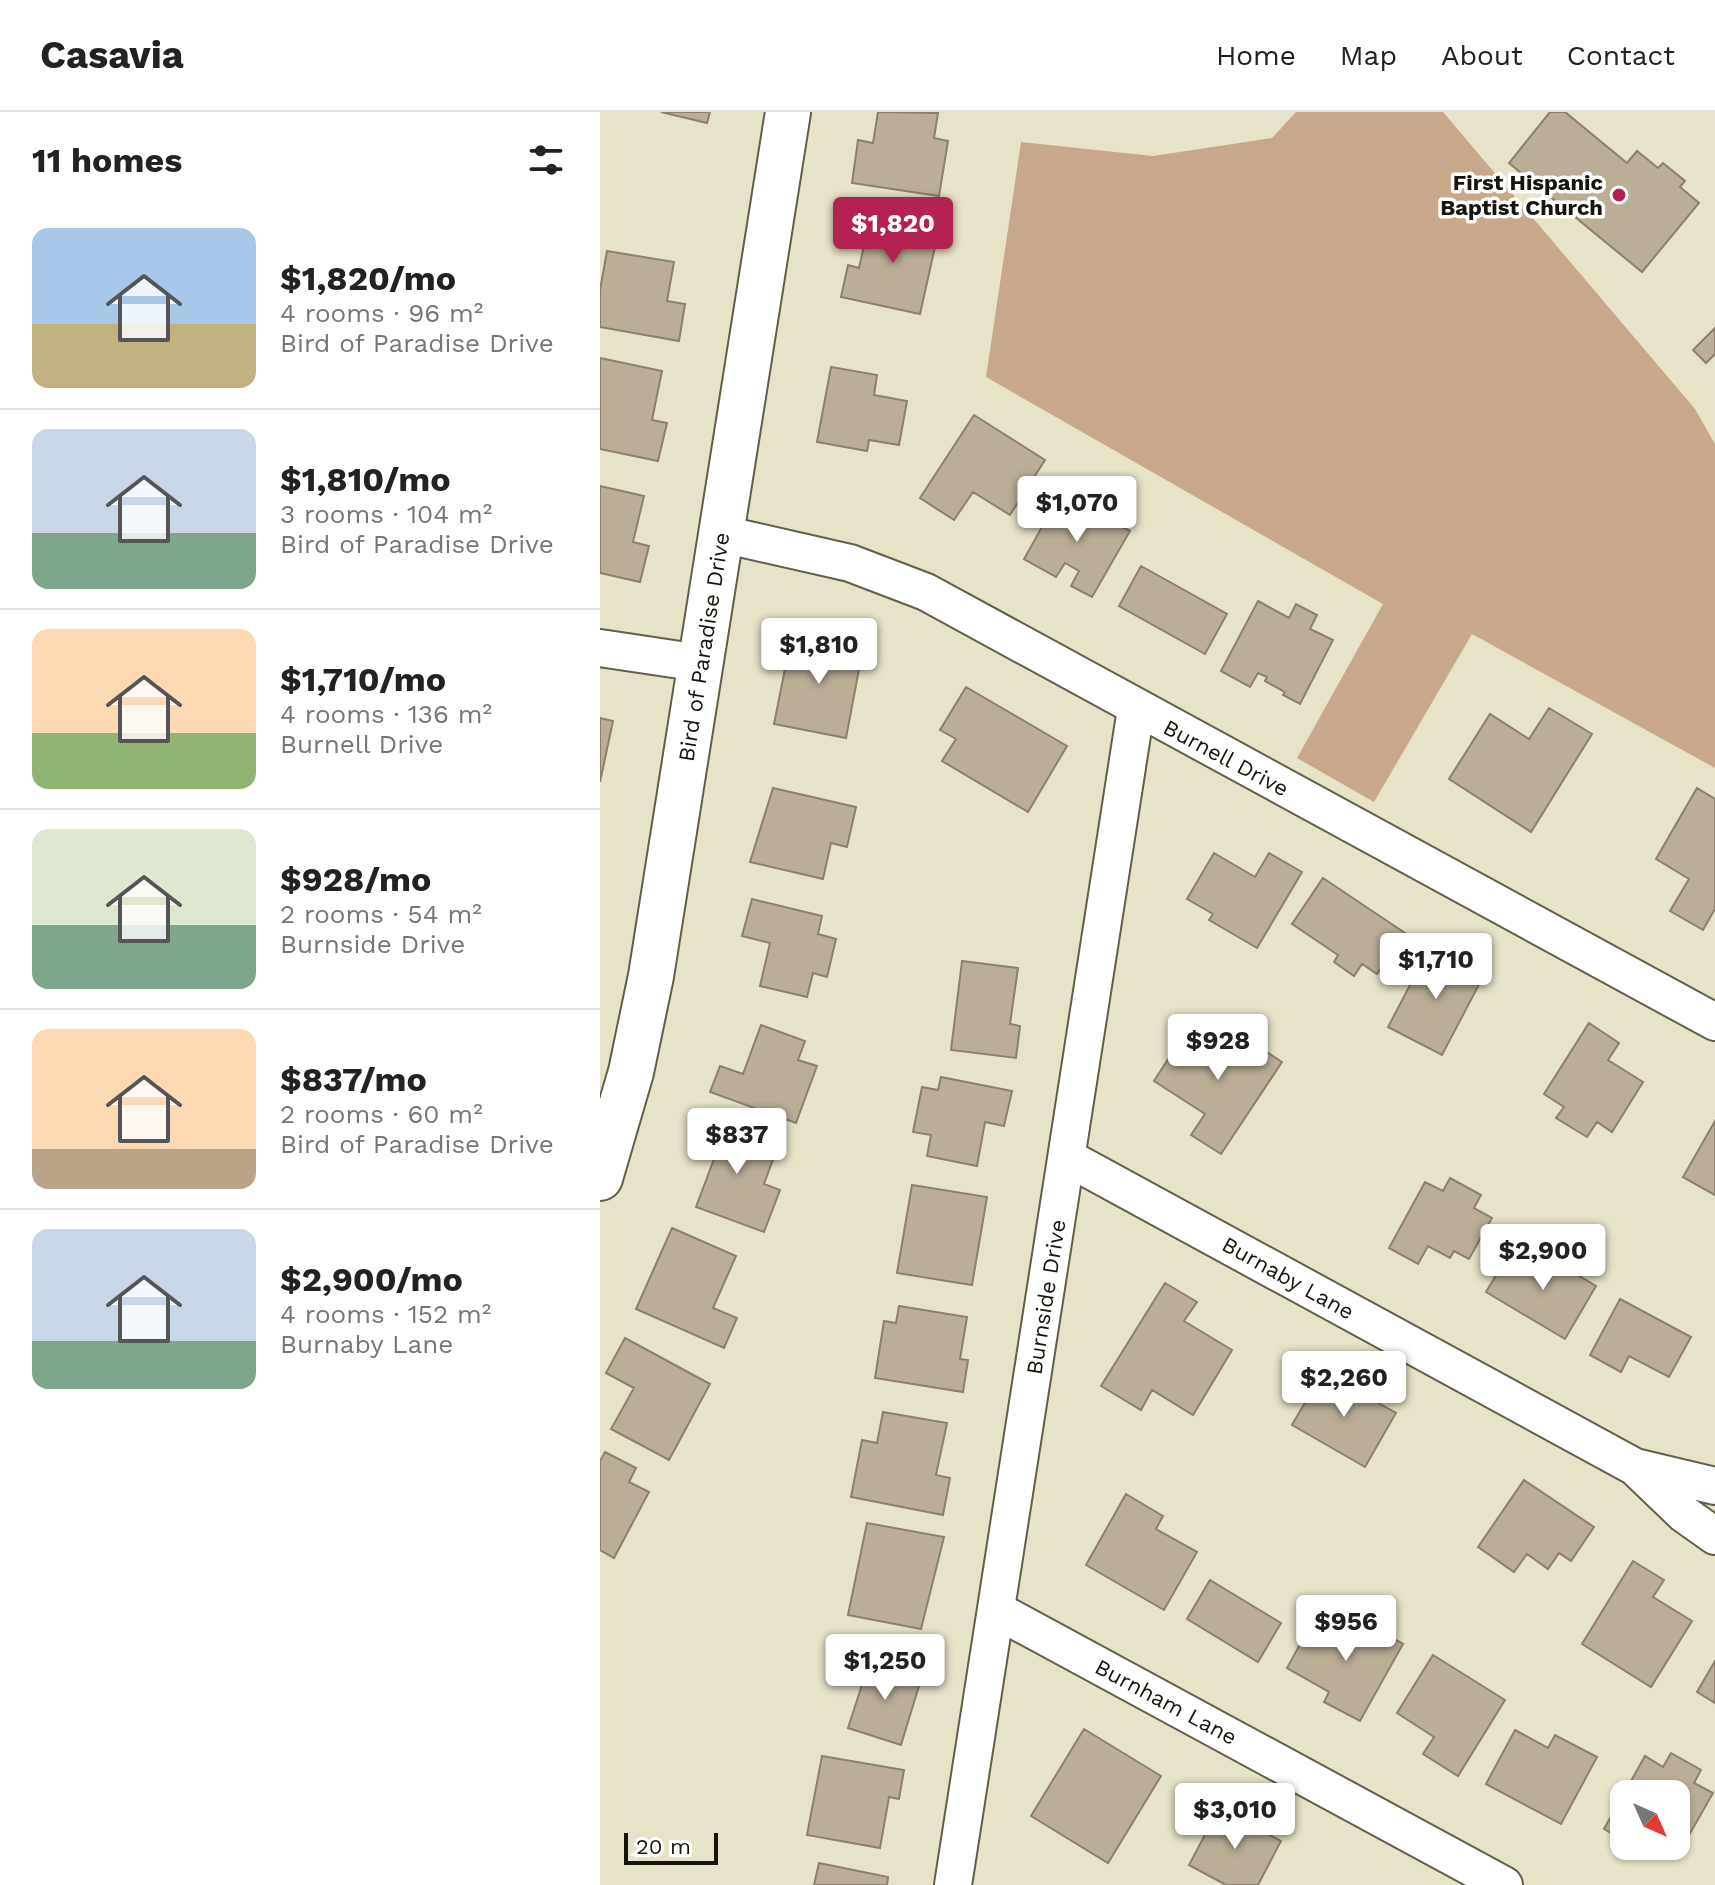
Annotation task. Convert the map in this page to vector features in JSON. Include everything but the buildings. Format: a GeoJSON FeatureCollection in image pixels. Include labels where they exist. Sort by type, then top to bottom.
{"type":"FeatureCollection","features":[{"type":"Feature","properties":{"kind":"street","name":"Bird of Paradise Drive"},"geometry":{"type":"LineString","coordinates":[[600,1178],[644,1018],[788,112]]}},
{"type":"Feature","properties":{"kind":"street","name":"Burnell Drive"},"geometry":{"type":"LineString","coordinates":[[722,534],[850,563],[900,580],[1715,1022]]}},
{"type":"Feature","properties":{"kind":"street"},"geometry":{"type":"LineString","coordinates":[[600,648],[700,663]]}},
{"type":"Feature","properties":{"kind":"street","name":"Burnside Drive"},"geometry":{"type":"LineString","coordinates":[[953,1885],[1136,709]]}},
{"type":"Feature","properties":{"kind":"street","name":"Burnaby Lane"},"geometry":{"type":"LineString","coordinates":[[1068,1158],[1635,1467],[1684,1514],[1715,1536]]}},
{"type":"Feature","properties":{"kind":"street","name":"Burnaby Lane"},"geometry":{"type":"LineString","coordinates":[[1635,1467],[1715,1486]]}},
{"type":"Feature","properties":{"kind":"street","name":"Burnham Lane"},"geometry":{"type":"LineString","coordinates":[[996,1610],[1504,1885]]}},
{"type":"Feature","properties":{"kind":"shaded area"},"geometry":{"type":"Polygon","coordinates":[[[1296,112],[1443,112],[1695,409],[1715,444],[1715,768],[1472,634],[1374,802],[1297,758],[1383,604],[986,377],[1021,142],[1153,156],[1272,138],[1296,112]]]}},
{"type":"Feature","properties":{"kind":"place","name":"First Hispanic Baptist Church"},"geometry":{"type":"Point","coordinates":[1619,195]}}]}
